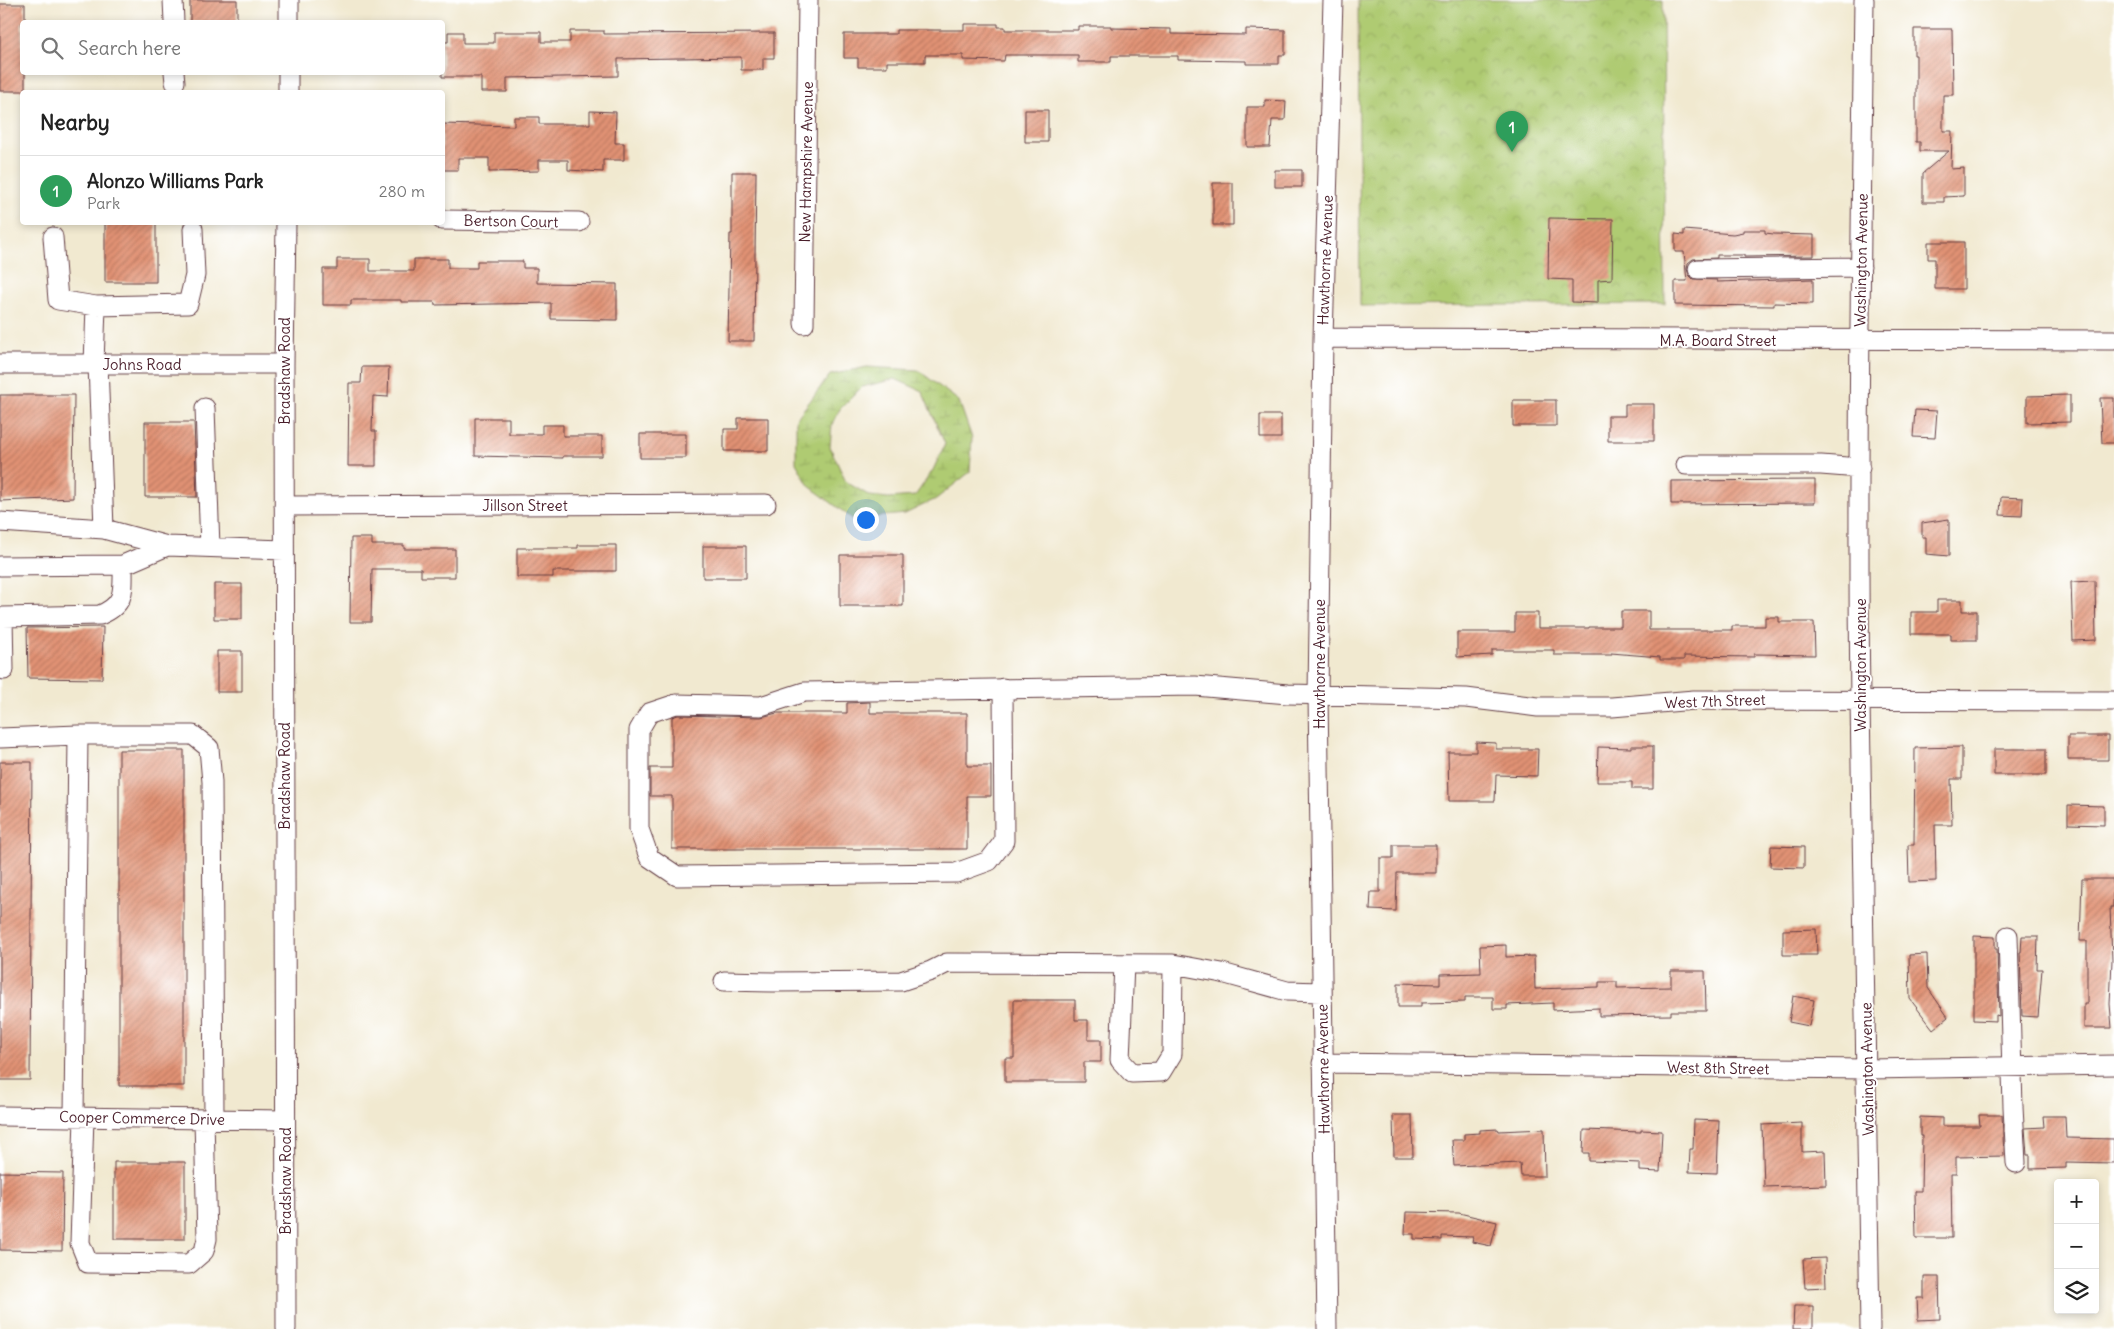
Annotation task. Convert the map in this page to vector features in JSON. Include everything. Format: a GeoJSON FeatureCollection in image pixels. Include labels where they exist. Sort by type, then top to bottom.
{"type":"FeatureCollection","features":[{"type":"Feature","properties":{"kind":"street"},"geometry":{"type":"LineString","coordinates":[[173,0],[174,20]]}},
{"type":"Feature","properties":{"kind":"street"},"geometry":{"type":"LineString","coordinates":[[289,0],[289,20]]}},
{"type":"Feature","properties":{"kind":"street","name":"New Hampshire Avenue"},"geometry":{"type":"LineString","coordinates":[[804,324],[808,0]]}},
{"type":"Feature","properties":{"kind":"street","name":"Hawthorne Avenue"},"geometry":{"type":"LineString","coordinates":[[1327,1329],[1318,695],[1322,338],[1333,0]]}},
{"type":"Feature","properties":{"kind":"street","name":"Washington Avenue"},"geometry":{"type":"LineString","coordinates":[[1864,0],[1860,340],[1860,699],[1868,1069],[1870,1329]]}},
{"type":"Feature","properties":{"kind":"street"},"geometry":{"type":"LineString","coordinates":[[288,75],[288,90]]}},
{"type":"Feature","properties":{"kind":"street","name":"Bertson Court"},"geometry":{"type":"LineString","coordinates":[[445,220],[579,222]]}},
{"type":"Feature","properties":{"kind":"street","name":"Bradshaw Road"},"geometry":{"type":"LineString","coordinates":[[286,225],[284,364],[284,1120],[286,1329]]}},
{"type":"Feature","properties":{"kind":"street"},"geometry":{"type":"LineString","coordinates":[[53,237],[58,300],[96,306],[188,304],[195,275],[193,229]]}},
{"type":"Feature","properties":{"kind":"street"},"geometry":{"type":"LineString","coordinates":[[1698,269],[1861,267]]}},
{"type":"Feature","properties":{"kind":"street"},"geometry":{"type":"LineString","coordinates":[[96,306],[96,364],[104,529]]}},
{"type":"Feature","properties":{"kind":"street","name":"M.A. Board Street"},"geometry":{"type":"LineString","coordinates":[[1322,338],[2114,340]]}},
{"type":"Feature","properties":{"kind":"street","name":"Johns Road"},"geometry":{"type":"LineString","coordinates":[[0,364],[284,364]]}},
{"type":"Feature","properties":{"kind":"street"},"geometry":{"type":"LineString","coordinates":[[205,408],[210,547]]}},
{"type":"Feature","properties":{"kind":"street"},"geometry":{"type":"LineString","coordinates":[[1686,465],[1821,465],[1860,468]]}},
{"type":"Feature","properties":{"kind":"street","name":"Jillson Street"},"geometry":{"type":"LineString","coordinates":[[284,506],[766,504]]}},
{"type":"Feature","properties":{"kind":"street"},"geometry":{"type":"LineString","coordinates":[[0,522],[104,529],[167,546],[284,550]]}},
{"type":"Feature","properties":{"kind":"street"},"geometry":{"type":"LineString","coordinates":[[0,566],[123,565],[167,546]]}},
{"type":"Feature","properties":{"kind":"street"},"geometry":{"type":"LineString","coordinates":[[4,670],[2,615],[100,616],[113,610],[123,592],[123,565]]}},
{"type":"Feature","properties":{"kind":"street","name":"West 7th Street"},"geometry":{"type":"LineString","coordinates":[[1003,688],[1004,841],[989,861],[956,873],[677,876],[649,858],[639,829],[639,730],[649,713],[676,704],[760,706],[804,692],[1003,688],[1195,686],[1318,695],[1466,698],[1538,708],[1612,708],[1694,700],[2114,701]]}},
{"type":"Feature","properties":{"kind":"street"},"geometry":{"type":"LineString","coordinates":[[0,738],[78,735],[193,735],[209,748],[212,782],[207,1239],[204,1251],[189,1264],[88,1263],[80,1243],[78,735]]}},
{"type":"Feature","properties":{"kind":"street"},"geometry":{"type":"LineString","coordinates":[[2008,936],[2016,1163]]}},
{"type":"Feature","properties":{"kind":"street"},"geometry":{"type":"LineString","coordinates":[[724,981],[901,980],[931,971],[947,963],[1173,964],[1222,974],[1287,991],[1321,992]]}},
{"type":"Feature","properties":{"kind":"street"},"geometry":{"type":"LineString","coordinates":[[1124,964],[1120,1060],[1132,1073],[1160,1072],[1172,1054],[1173,964]]}},
{"type":"Feature","properties":{"kind":"street","name":"West 8th Street"},"geometry":{"type":"LineString","coordinates":[[1322,1063],[1868,1069],[2114,1066]]}},
{"type":"Feature","properties":{"kind":"street","name":"Cooper Commerce Drive"},"geometry":{"type":"LineString","coordinates":[[0,1116],[284,1120]]}},
{"type":"Feature","properties":{"kind":"green space"},"geometry":{"type":"Polygon","coordinates":[[[1358,0],[1663,0],[1665,304],[1360,306],[1358,0]]]}},
{"type":"Feature","properties":{"kind":"green space"},"geometry":{"type":"Polygon","coordinates":[[[867,367],[918,370],[959,401],[972,438],[970,472],[936,499],[905,514],[853,519],[809,486],[796,463],[796,419],[830,375],[867,367]],[[895,379],[862,387],[840,409],[832,424],[830,447],[846,482],[870,496],[888,498],[915,496],[933,470],[945,444],[922,391],[895,379]]]}},
{"type":"Feature","properties":{"kind":"building"},"geometry":{"type":"Polygon","coordinates":[[[190,0],[237,0],[237,20],[190,20],[190,0]]]}},
{"type":"Feature","properties":{"kind":"building"},"geometry":{"type":"Polygon","coordinates":[[[0,4],[25,4],[25,20],[20,20],[20,75],[25,75],[25,90],[0,91],[0,4]]]}},
{"type":"Feature","properties":{"kind":"building"},"geometry":{"type":"Polygon","coordinates":[[[964,24],[998,24],[998,27],[1005,27],[1005,30],[1078,30],[1078,26],[1111,26],[1111,28],[1171,29],[1171,34],[1246,35],[1246,29],[1285,30],[1285,55],[1279,55],[1279,64],[1246,64],[1246,61],[1178,60],[1178,56],[1111,56],[1111,62],[1078,62],[1078,55],[1005,55],[1004,61],[963,60],[963,55],[925,55],[925,62],[887,62],[887,67],[858,67],[858,58],[844,58],[844,34],[896,34],[896,30],[964,30],[964,24]]]}},
{"type":"Feature","properties":{"kind":"building"},"geometry":{"type":"Polygon","coordinates":[[[1914,29],[1952,29],[1953,95],[1943,95],[1943,131],[1952,131],[1951,169],[1964,168],[1964,196],[1944,197],[1944,202],[1923,202],[1923,173],[1949,151],[1920,151],[1920,142],[1916,142],[1916,55],[1914,55],[1914,29]]]}},
{"type":"Feature","properties":{"kind":"building"},"geometry":{"type":"Polygon","coordinates":[[[570,31],[604,31],[604,34],[774,33],[774,58],[763,58],[763,70],[741,70],[741,57],[618,59],[618,76],[507,78],[507,92],[481,92],[481,77],[442,77],[442,75],[445,75],[445,42],[448,42],[448,32],[463,32],[463,43],[494,43],[494,32],[541,32],[541,42],[570,42],[570,31]]]}},
{"type":"Feature","properties":{"kind":"building"},"geometry":{"type":"Polygon","coordinates":[[[1265,100],[1286,101],[1285,120],[1272,120],[1270,147],[1247,147],[1247,107],[1265,107],[1265,100]]]}},
{"type":"Feature","properties":{"kind":"building"},"geometry":{"type":"Polygon","coordinates":[[[1025,110],[1048,110],[1048,142],[1025,142],[1025,110]]]}},
{"type":"Feature","properties":{"kind":"building"},"geometry":{"type":"Polygon","coordinates":[[[590,111],[616,112],[615,143],[624,143],[624,160],[603,160],[603,172],[568,170],[568,160],[539,160],[539,171],[489,172],[489,158],[458,158],[458,170],[445,170],[445,124],[514,126],[514,117],[539,117],[539,124],[590,124],[590,111]]]}},
{"type":"Feature","properties":{"kind":"building"},"geometry":{"type":"Polygon","coordinates":[[[1275,170],[1302,170],[1302,187],[1275,187],[1275,170]]]}},
{"type":"Feature","properties":{"kind":"building"},"geometry":{"type":"Polygon","coordinates":[[[732,172],[756,172],[754,341],[728,341],[732,172]]]}},
{"type":"Feature","properties":{"kind":"building"},"geometry":{"type":"Polygon","coordinates":[[[1213,183],[1233,183],[1233,225],[1213,225],[1213,183]]]}},
{"type":"Feature","properties":{"kind":"building"},"geometry":{"type":"Polygon","coordinates":[[[1549,218],[1613,219],[1612,279],[1598,280],[1598,303],[1572,302],[1572,280],[1548,279],[1549,218]]]}},
{"type":"Feature","properties":{"kind":"building"},"geometry":{"type":"Polygon","coordinates":[[[105,225],[156,225],[156,282],[105,282],[105,225]]]}},
{"type":"Feature","properties":{"kind":"building"},"geometry":{"type":"Polygon","coordinates":[[[1684,230],[1733,234],[1743,232],[1743,230],[1765,230],[1765,233],[1774,234],[1814,235],[1814,256],[1744,257],[1744,255],[1717,255],[1717,258],[1693,259],[1688,263],[1687,269],[1693,279],[1717,280],[1717,282],[1813,279],[1813,304],[1774,303],[1774,306],[1675,305],[1675,281],[1687,281],[1684,252],[1675,252],[1675,234],[1684,235],[1684,230]]]}},
{"type":"Feature","properties":{"kind":"building"},"geometry":{"type":"Polygon","coordinates":[[[1928,242],[1964,242],[1964,289],[1935,289],[1935,259],[1928,259],[1928,242]]]}},
{"type":"Feature","properties":{"kind":"building"},"geometry":{"type":"Polygon","coordinates":[[[337,259],[370,259],[370,271],[414,271],[414,259],[448,259],[448,268],[477,268],[477,261],[523,261],[523,268],[537,268],[537,283],[617,284],[617,320],[551,319],[551,303],[435,305],[435,302],[351,300],[351,305],[323,305],[323,269],[337,269],[337,259]]]}},
{"type":"Feature","properties":{"kind":"building"},"geometry":{"type":"Polygon","coordinates":[[[362,367],[389,367],[388,397],[373,396],[372,431],[376,431],[376,466],[348,466],[349,383],[361,383],[362,367]]]}},
{"type":"Feature","properties":{"kind":"building"},"geometry":{"type":"Polygon","coordinates":[[[0,395],[74,395],[73,498],[0,501],[0,395]]]}},
{"type":"Feature","properties":{"kind":"building"},"geometry":{"type":"Polygon","coordinates":[[[2070,395],[2070,422],[2027,423],[2027,396],[2070,395]]]}},
{"type":"Feature","properties":{"kind":"building"},"geometry":{"type":"Polygon","coordinates":[[[2100,398],[2114,398],[2114,443],[2102,443],[2100,398]]]}},
{"type":"Feature","properties":{"kind":"building"},"geometry":{"type":"Polygon","coordinates":[[[1513,400],[1556,400],[1556,426],[1513,426],[1513,400]]]}},
{"type":"Feature","properties":{"kind":"building"},"geometry":{"type":"Polygon","coordinates":[[[1625,404],[1654,404],[1654,441],[1608,441],[1608,416],[1625,416],[1625,404]]]}},
{"type":"Feature","properties":{"kind":"building"},"geometry":{"type":"Polygon","coordinates":[[[1915,410],[1937,411],[1935,438],[1913,437],[1915,410]]]}},
{"type":"Feature","properties":{"kind":"building"},"geometry":{"type":"Polygon","coordinates":[[[1260,415],[1281,415],[1281,438],[1260,438],[1260,415]]]}},
{"type":"Feature","properties":{"kind":"building"},"geometry":{"type":"Polygon","coordinates":[[[475,418],[509,418],[509,434],[542,434],[542,425],[563,425],[563,436],[602,436],[602,456],[563,456],[563,458],[475,456],[475,418]]]}},
{"type":"Feature","properties":{"kind":"building"},"geometry":{"type":"Polygon","coordinates":[[[738,418],[768,418],[768,451],[724,451],[724,429],[738,429],[738,418]]]}},
{"type":"Feature","properties":{"kind":"building"},"geometry":{"type":"Polygon","coordinates":[[[145,422],[194,422],[197,497],[145,497],[145,422]]]}},
{"type":"Feature","properties":{"kind":"building"},"geometry":{"type":"Polygon","coordinates":[[[640,434],[686,434],[686,458],[640,458],[640,434]]]}},
{"type":"Feature","properties":{"kind":"building"},"geometry":{"type":"Polygon","coordinates":[[[1815,480],[1815,503],[1671,504],[1671,481],[1815,480]]]}},
{"type":"Feature","properties":{"kind":"building"},"geometry":{"type":"Polygon","coordinates":[[[2001,497],[2023,498],[2022,516],[2000,515],[2001,497]]]}},
{"type":"Feature","properties":{"kind":"building"},"geometry":{"type":"Polygon","coordinates":[[[1949,519],[1949,556],[1926,554],[1926,537],[1922,537],[1922,523],[1949,519]]]}},
{"type":"Feature","properties":{"kind":"building"},"geometry":{"type":"Polygon","coordinates":[[[351,538],[372,538],[372,545],[404,545],[404,549],[455,549],[455,577],[421,577],[421,569],[372,569],[371,622],[350,622],[351,538]]]}},
{"type":"Feature","properties":{"kind":"building"},"geometry":{"type":"Polygon","coordinates":[[[578,545],[616,545],[616,571],[553,571],[553,577],[517,577],[517,548],[578,548],[578,545]]]}},
{"type":"Feature","properties":{"kind":"building"},"geometry":{"type":"Polygon","coordinates":[[[703,546],[746,546],[746,578],[703,578],[703,546]]]}},
{"type":"Feature","properties":{"kind":"building"},"geometry":{"type":"Polygon","coordinates":[[[840,555],[903,555],[903,606],[840,606],[840,555]]]}},
{"type":"Feature","properties":{"kind":"building"},"geometry":{"type":"Polygon","coordinates":[[[2095,581],[2096,640],[2073,641],[2071,582],[2095,581]]]}},
{"type":"Feature","properties":{"kind":"building"},"geometry":{"type":"Polygon","coordinates":[[[214,584],[242,584],[242,619],[214,619],[214,584]]]}},
{"type":"Feature","properties":{"kind":"building"},"geometry":{"type":"Polygon","coordinates":[[[1937,600],[1962,600],[1962,611],[1977,611],[1977,640],[1951,640],[1951,634],[1911,634],[1911,612],[1937,612],[1937,600]]]}},
{"type":"Feature","properties":{"kind":"building"},"geometry":{"type":"Polygon","coordinates":[[[1621,611],[1649,611],[1649,630],[1732,630],[1732,626],[1765,626],[1765,617],[1779,617],[1779,622],[1814,622],[1815,655],[1754,654],[1754,657],[1684,656],[1684,660],[1660,660],[1660,657],[1611,653],[1611,655],[1554,655],[1554,650],[1492,650],[1492,655],[1457,657],[1457,632],[1515,632],[1515,613],[1538,613],[1538,628],[1589,628],[1621,627],[1621,611]]]}},
{"type":"Feature","properties":{"kind":"building"},"geometry":{"type":"Polygon","coordinates":[[[103,627],[102,679],[28,678],[27,628],[103,627]]]}},
{"type":"Feature","properties":{"kind":"building"},"geometry":{"type":"Polygon","coordinates":[[[217,651],[242,651],[242,692],[217,692],[217,651]]]}},
{"type":"Feature","properties":{"kind":"building"},"geometry":{"type":"Polygon","coordinates":[[[870,702],[870,713],[967,713],[967,766],[991,766],[991,796],[967,796],[967,849],[672,849],[672,796],[650,796],[650,768],[672,768],[672,717],[678,715],[761,717],[777,713],[847,713],[847,703],[870,702]]]}},
{"type":"Feature","properties":{"kind":"building"},"geometry":{"type":"Polygon","coordinates":[[[2068,736],[2108,736],[2108,760],[2068,760],[2068,736]]]}},
{"type":"Feature","properties":{"kind":"building"},"geometry":{"type":"Polygon","coordinates":[[[1476,742],[1496,743],[1496,749],[1538,749],[1537,776],[1496,775],[1495,801],[1449,801],[1448,752],[1476,752],[1476,742]]]}},
{"type":"Feature","properties":{"kind":"building"},"geometry":{"type":"Polygon","coordinates":[[[1631,746],[1653,746],[1653,789],[1632,789],[1632,782],[1597,782],[1598,747],[1631,748],[1631,746]]]}},
{"type":"Feature","properties":{"kind":"building"},"geometry":{"type":"Polygon","coordinates":[[[1962,747],[1962,779],[1951,779],[1952,825],[1935,825],[1936,881],[1909,882],[1908,845],[1914,845],[1915,748],[1962,747]]]}},
{"type":"Feature","properties":{"kind":"building"},"geometry":{"type":"Polygon","coordinates":[[[1994,749],[2046,749],[2046,775],[1994,775],[1994,749]]]}},
{"type":"Feature","properties":{"kind":"building"},"geometry":{"type":"Polygon","coordinates":[[[119,750],[184,750],[184,1086],[119,1086],[119,750]]]}},
{"type":"Feature","properties":{"kind":"building"},"geometry":{"type":"Polygon","coordinates":[[[0,762],[32,762],[30,1080],[0,1080],[0,762]]]}},
{"type":"Feature","properties":{"kind":"building"},"geometry":{"type":"Polygon","coordinates":[[[2068,805],[2104,806],[2104,825],[2068,824],[2068,805]]]}},
{"type":"Feature","properties":{"kind":"building"},"geometry":{"type":"Polygon","coordinates":[[[1393,845],[1436,845],[1436,873],[1397,873],[1396,911],[1370,910],[1371,892],[1380,892],[1380,858],[1393,858],[1393,845]]]}},
{"type":"Feature","properties":{"kind":"building"},"geometry":{"type":"Polygon","coordinates":[[[1771,846],[1804,847],[1804,868],[1770,867],[1771,846]]]}},
{"type":"Feature","properties":{"kind":"building"},"geometry":{"type":"Polygon","coordinates":[[[2082,879],[2113,879],[2113,907],[2110,907],[2112,960],[2110,1004],[2112,1028],[2084,1028],[2084,1004],[2087,1004],[2087,941],[2080,941],[2082,879]]]}},
{"type":"Feature","properties":{"kind":"building"},"geometry":{"type":"Polygon","coordinates":[[[1816,929],[1817,955],[1783,955],[1783,930],[1816,929]]]}},
{"type":"Feature","properties":{"kind":"building"},"geometry":{"type":"Polygon","coordinates":[[[1974,936],[1995,937],[1999,1016],[1996,1015],[1996,1021],[1974,1020],[1974,936]]]}},
{"type":"Feature","properties":{"kind":"building"},"geometry":{"type":"Polygon","coordinates":[[[2022,936],[2038,936],[2037,969],[2042,969],[2038,1017],[2022,1016],[2020,952],[2022,936]]]}},
{"type":"Feature","properties":{"kind":"building"},"geometry":{"type":"Polygon","coordinates":[[[1506,945],[1506,957],[1534,956],[1535,989],[1599,987],[1599,982],[1617,982],[1617,988],[1671,987],[1671,971],[1705,971],[1706,1011],[1671,1011],[1671,1015],[1599,1016],[1599,1008],[1553,1010],[1553,1003],[1507,1005],[1507,1009],[1493,1009],[1493,997],[1465,997],[1465,1002],[1421,1003],[1421,1007],[1398,1007],[1398,983],[1440,984],[1440,974],[1481,973],[1480,946],[1506,945]]]}},
{"type":"Feature","properties":{"kind":"building"},"geometry":{"type":"Polygon","coordinates":[[[1927,954],[1928,988],[1948,1017],[1933,1029],[1910,999],[1909,955],[1927,954]]]}},
{"type":"Feature","properties":{"kind":"building"},"geometry":{"type":"Polygon","coordinates":[[[1793,996],[1814,1000],[1809,1026],[1789,1022],[1793,996]]]}},
{"type":"Feature","properties":{"kind":"building"},"geometry":{"type":"Polygon","coordinates":[[[1014,1000],[1075,1000],[1075,1020],[1088,1020],[1088,1040],[1101,1040],[1101,1062],[1084,1062],[1084,1082],[1005,1082],[1005,1058],[1014,1058],[1014,1000]]]}},
{"type":"Feature","properties":{"kind":"building"},"geometry":{"type":"Polygon","coordinates":[[[1393,1115],[1412,1115],[1413,1157],[1394,1157],[1393,1115]]]}},
{"type":"Feature","properties":{"kind":"building"},"geometry":{"type":"Polygon","coordinates":[[[1979,1115],[2002,1115],[2004,1156],[1956,1157],[1956,1174],[1951,1174],[1952,1238],[1916,1238],[1915,1191],[1921,1191],[1922,1136],[1920,1136],[1920,1117],[1942,1118],[1942,1126],[1980,1126],[1979,1115]]]}},
{"type":"Feature","properties":{"kind":"building"},"geometry":{"type":"Polygon","coordinates":[[[2043,1116],[2065,1116],[2066,1138],[2114,1139],[2114,1163],[2066,1162],[2066,1168],[2030,1169],[2030,1155],[2027,1155],[2025,1128],[2044,1127],[2043,1116]]]}},
{"type":"Feature","properties":{"kind":"building"},"geometry":{"type":"Polygon","coordinates":[[[1694,1120],[1719,1121],[1717,1173],[1689,1172],[1690,1149],[1693,1149],[1694,1120]]]}},
{"type":"Feature","properties":{"kind":"building"},"geometry":{"type":"Polygon","coordinates":[[[1802,1123],[1802,1152],[1825,1151],[1826,1185],[1764,1187],[1762,1125],[1802,1123]]]}},
{"type":"Feature","properties":{"kind":"building"},"geometry":{"type":"Polygon","coordinates":[[[1498,1129],[1499,1131],[1544,1129],[1545,1176],[1521,1176],[1520,1163],[1454,1166],[1452,1140],[1464,1140],[1464,1134],[1480,1133],[1480,1130],[1498,1129]]]}},
{"type":"Feature","properties":{"kind":"building"},"geometry":{"type":"Polygon","coordinates":[[[1584,1130],[1662,1131],[1660,1172],[1640,1171],[1640,1163],[1589,1161],[1589,1153],[1583,1153],[1584,1130]]]}},
{"type":"Feature","properties":{"kind":"building"},"geometry":{"type":"Polygon","coordinates":[[[114,1162],[185,1162],[185,1239],[114,1239],[114,1162]]]}},
{"type":"Feature","properties":{"kind":"building"},"geometry":{"type":"Polygon","coordinates":[[[0,1172],[63,1173],[62,1251],[0,1250],[0,1172]]]}},
{"type":"Feature","properties":{"kind":"building"},"geometry":{"type":"Polygon","coordinates":[[[1406,1212],[1459,1213],[1497,1222],[1491,1246],[1472,1242],[1473,1237],[1442,1236],[1442,1240],[1414,1239],[1414,1234],[1405,1234],[1406,1212]]]}},
{"type":"Feature","properties":{"kind":"building"},"geometry":{"type":"Polygon","coordinates":[[[1825,1258],[1826,1287],[1805,1288],[1803,1259],[1825,1258]]]}},
{"type":"Feature","properties":{"kind":"building"},"geometry":{"type":"Polygon","coordinates":[[[1924,1277],[1939,1277],[1940,1319],[1918,1320],[1917,1298],[1924,1298],[1924,1277]]]}},
{"type":"Feature","properties":{"kind":"building"},"geometry":{"type":"Polygon","coordinates":[[[1794,1306],[1813,1306],[1813,1329],[1793,1329],[1794,1306]]]}},
{"type":"Feature","properties":{"kind":"place","name":"Alonzo Williams Park"},"geometry":{"type":"Point","coordinates":[1512,152]}}]}
